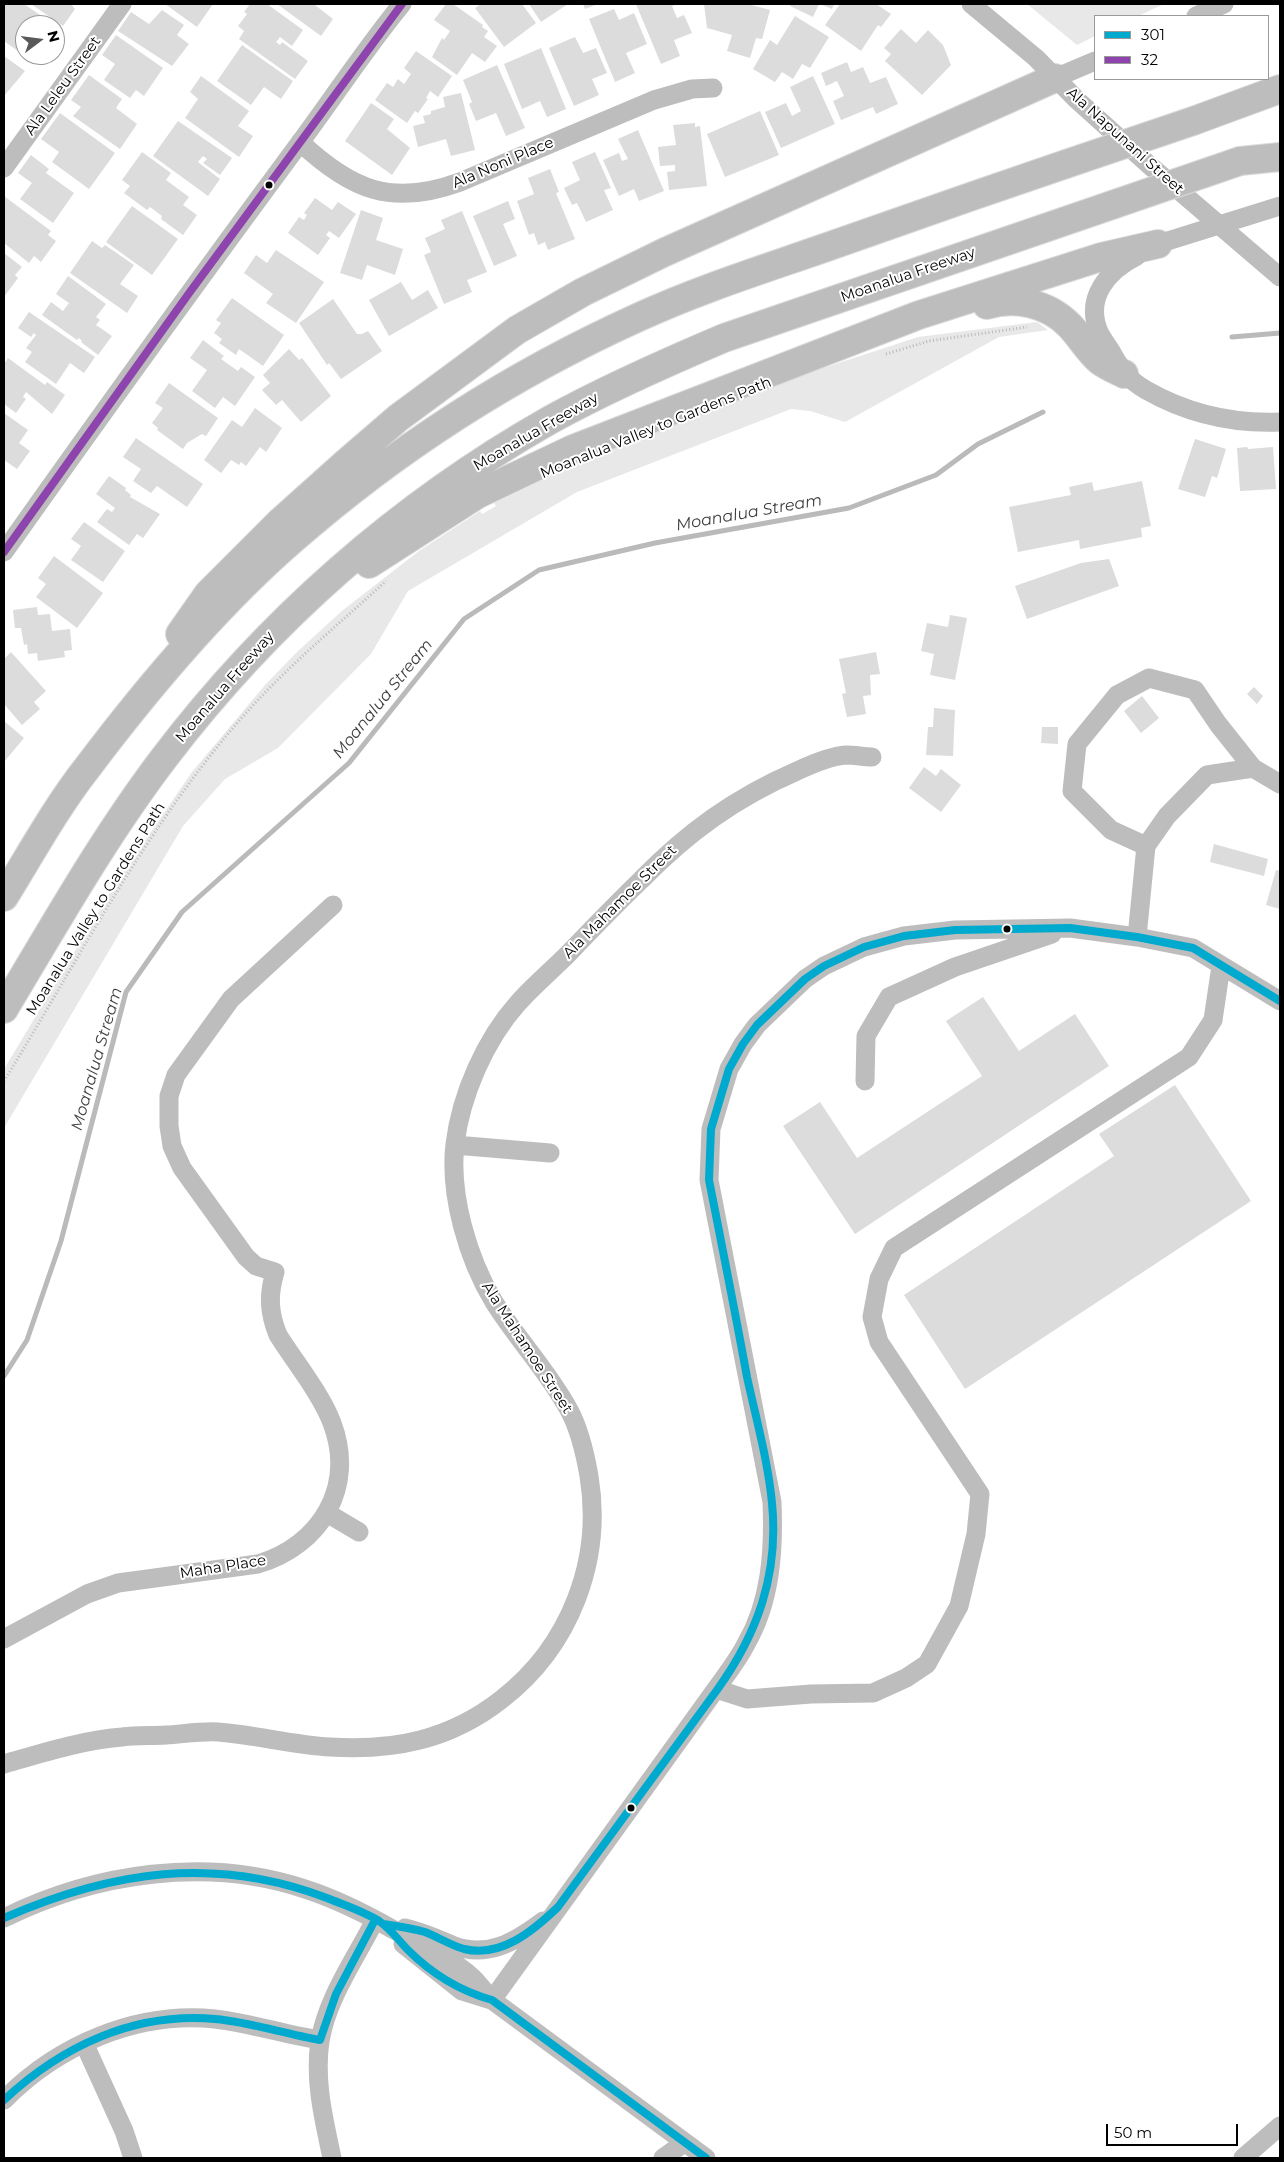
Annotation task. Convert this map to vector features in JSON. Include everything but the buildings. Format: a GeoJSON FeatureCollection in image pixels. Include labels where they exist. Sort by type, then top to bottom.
{"type":"FeatureCollection","features":[{"type":"Feature","properties":{"kind":"highway"},"geometry":{"type":"LineString","coordinates":[[4,897],[85,770],[208,594],[279,523],[398,418],[463,368],[517,330],[583,292],[666,252],[1055,78]]}},
{"type":"Feature","properties":{"kind":"highway"},"geometry":{"type":"LineString","coordinates":[[85,770],[198,634],[291,541],[364,481],[470,406],[582,344],[702,291],[1193,121],[1280,89]]}},
{"type":"Feature","properties":{"kind":"highway","name":"Moanalua Freeway"},"geometry":{"type":"LineString","coordinates":[[4,1009],[91,864],[137,794],[204,708],[288,616],[338,570],[441,490],[548,421],[627,380],[724,338],[1240,161],[1280,157]]}},
{"type":"Feature","properties":{"kind":"highway"},"geometry":{"type":"LineString","coordinates":[[288,616],[478,494],[526,470],[614,432],[920,315],[1101,257],[1158,244]]}},
{"type":"Feature","properties":{"kind":"highway"},"geometry":{"type":"LineString","coordinates":[[846,343],[997,302],[1020,301],[1052,312],[1069,325],[1100,360],[1124,374]]}},
{"type":"Feature","properties":{"kind":"street","name":"Ala Leleu Street"},"geometry":{"type":"LineString","coordinates":[[4,168],[122,4]]}},
{"type":"Feature","properties":{"kind":"street"},"geometry":{"type":"LineString","coordinates":[[4,552],[370,42],[402,4]]}},
{"type":"Feature","properties":{"kind":"street","name":"Ala Napunani Street"},"geometry":{"type":"LineString","coordinates":[[970,4],[1036,58],[1076,100],[1280,277]]}},
{"type":"Feature","properties":{"kind":"street"},"geometry":{"type":"LineString","coordinates":[[1198,15],[1224,4]]}},
{"type":"Feature","properties":{"kind":"street"},"geometry":{"type":"LineString","coordinates":[[1055,78],[1094,60]]}},
{"type":"Feature","properties":{"kind":"street","name":"Ala Noni Place"},"geometry":{"type":"LineString","coordinates":[[300,142],[323,163],[347,180],[365,188],[392,194],[417,194],[439,190],[460,182],[654,100],[692,89],[713,88]]}},
{"type":"Feature","properties":{"kind":"street"},"geometry":{"type":"LineString","coordinates":[[1280,206],[1158,244],[1119,265],[1107,276],[1098,294],[1096,307],[1098,330],[1124,374],[1144,389],[1194,412],[1218,418],[1280,422]]}},
{"type":"Feature","properties":{"kind":"street"},"geometry":{"type":"LineString","coordinates":[[1261,422],[1280,416]]}},
{"type":"Feature","properties":{"kind":"street"},"geometry":{"type":"LineString","coordinates":[[1146,846],[1111,830],[1072,791],[1077,744],[1117,695],[1149,678],[1195,690],[1218,724],[1254,768],[1280,784]]}},
{"type":"Feature","properties":{"kind":"street","name":"Ala Mahamoe Street"},"geometry":{"type":"LineString","coordinates":[[4,1764],[61,1748],[119,1737],[196,1732],[218,1732],[331,1748],[395,1746],[421,1742],[461,1724],[500,1701],[533,1671],[572,1612],[587,1569],[591,1546],[592,1497],[578,1429],[567,1407],[496,1305],[474,1261],[460,1215],[456,1190],[454,1145],[477,1067],[487,1047],[509,1013],[670,850],[721,811],[773,782],[815,763],[844,755],[872,757]]}},
{"type":"Feature","properties":{"kind":"street"},"geometry":{"type":"LineString","coordinates":[[1137,937],[1146,846],[1167,816],[1207,774],[1254,768]]}},
{"type":"Feature","properties":{"kind":"street","name":"Maha Place"},"geometry":{"type":"LineString","coordinates":[[4,1639],[87,1594],[118,1583],[258,1564],[272,1560],[286,1553],[309,1536],[327,1513],[339,1476],[337,1437],[324,1408],[278,1335],[273,1323],[269,1297],[275,1272],[256,1266],[246,1257],[182,1168],[170,1136],[170,1090],[176,1075],[231,999],[333,905]]}},
{"type":"Feature","properties":{"kind":"street"},"geometry":{"type":"LineString","coordinates":[[865,1081],[866,1036],[889,997],[955,967],[1070,928]]}},
{"type":"Feature","properties":{"kind":"street"},"geometry":{"type":"LineString","coordinates":[[492,2000],[716,1690],[747,1644],[759,1616],[766,1590],[773,1536],[772,1502],[709,1180],[711,1128],[729,1069],[743,1044],[757,1025],[789,993],[824,966],[864,947],[904,936],[955,930],[1070,928],[1137,937],[1193,948],[1280,1001]]}},
{"type":"Feature","properties":{"kind":"street"},"geometry":{"type":"LineString","coordinates":[[716,1690],[747,1699],[811,1694],[873,1693],[906,1678],[927,1664],[959,1606],[976,1534],[980,1494],[879,1342],[872,1317],[879,1279],[894,1248],[1189,1057],[1212,1020],[1221,966]]}},
{"type":"Feature","properties":{"kind":"street"},"geometry":{"type":"LineString","coordinates":[[454,1145],[550,1153]]}},
{"type":"Feature","properties":{"kind":"street"},"geometry":{"type":"LineString","coordinates":[[327,1513],[359,1532]]}},
{"type":"Feature","properties":{"kind":"street"},"geometry":{"type":"LineString","coordinates":[[4,1918],[32,1904],[70,1890],[130,1876],[185,1872],[218,1873],[275,1881],[332,1899],[379,1921],[424,1932],[453,1945],[472,1950],[492,1950],[525,1934],[558,1907]]}},
{"type":"Feature","properties":{"kind":"street"},"geometry":{"type":"LineString","coordinates":[[379,1921],[411,1953],[462,1990],[492,2000],[706,2158]]}},
{"type":"Feature","properties":{"kind":"street"},"geometry":{"type":"LineString","coordinates":[[332,2158],[319,2090],[320,2040],[336,1994],[379,1921]]}},
{"type":"Feature","properties":{"kind":"street"},"geometry":{"type":"LineString","coordinates":[[4,2100],[39,2068],[84,2043],[121,2029],[144,2023],[213,2019],[245,2023],[320,2040]]}},
{"type":"Feature","properties":{"kind":"street"},"geometry":{"type":"LineString","coordinates":[[84,2043],[124,2131],[134,2158]]}},
{"type":"Feature","properties":{"kind":"street"},"geometry":{"type":"LineString","coordinates":[[1243,2158],[1280,2126]]}},
{"type":"Feature","properties":{"kind":"street"},"geometry":{"type":"LineString","coordinates":[[663,2158],[684,2143]]}},
{"type":"Feature","properties":{"kind":"path"},"geometry":{"type":"LineString","coordinates":[[884,354],[929,341],[1029,326]]}},
{"type":"Feature","properties":{"kind":"path","name":"Moanalua Valley to Gardens Path"},"geometry":{"type":"LineString","coordinates":[[4,1081],[139,855],[196,775],[270,688],[394,576]]}},
{"type":"Feature","properties":{"kind":"shaded area"},"geometry":{"type":"Polygon","coordinates":[[[1027,4],[1164,4],[1140,15],[1094,15],[1094,36],[1077,45],[1027,4]]]}},
{"type":"Feature","properties":{"kind":"shaded area"},"geometry":{"type":"Polygon","coordinates":[[[1037,322],[1048,330],[999,337],[845,422],[810,411],[791,409],[577,492],[408,591],[371,654],[278,748],[225,779],[183,826],[4,1128],[4,1069],[114,886],[192,772],[265,685],[298,651],[343,610],[419,551],[480,511],[482,514],[496,506],[494,503],[604,451],[808,373],[918,337],[1037,322]]]}},
{"type":"Feature","properties":{"kind":"waterway","name":"Moanalua Stream"},"geometry":{"type":"LineString","coordinates":[[1232,337],[1280,333]]}},
{"type":"Feature","properties":{"kind":"waterway","name":"Moanalua Stream"},"geometry":{"type":"LineString","coordinates":[[4,1376],[27,1340],[61,1241],[126,992],[182,912],[349,763],[464,619],[539,570],[655,543],[849,508],[936,475],[978,444],[1043,412]]}},
{"type":"Feature","properties":{"kind":"transit line","name":"32"},"geometry":{"type":"LineString","coordinates":[[4,552],[187,296],[402,4]]}},
{"type":"Feature","properties":{"kind":"transit line","name":"301"},"geometry":{"type":"LineString","coordinates":[[383,1924],[425,1932],[464,1949],[478,1951],[491,1950],[503,1946],[516,1940],[538,1925],[558,1907],[717,1690],[744,1647],[754,1625],[762,1602],[772,1554],[772,1503],[765,1455],[747,1377],[709,1180],[711,1129],[729,1069],[743,1044],[757,1025],[805,979],[824,966],[864,947],[904,936],[955,930],[1070,928],[1137,937],[1193,948],[1280,1001]]}},
{"type":"Feature","properties":{"kind":"transit line","name":"301"},"geometry":{"type":"LineString","coordinates":[[4,1918],[84,1889],[164,1874],[204,1873],[244,1876],[285,1885],[327,1898],[379,1921],[427,1967],[458,1987],[492,2000],[706,2158]]}},
{"type":"Feature","properties":{"kind":"transit line","name":"301"},"geometry":{"type":"LineString","coordinates":[[4,2100],[26,2081],[75,2049],[128,2027],[156,2021],[185,2018],[215,2019],[320,2040],[336,1994],[375,1920]]}}]}
